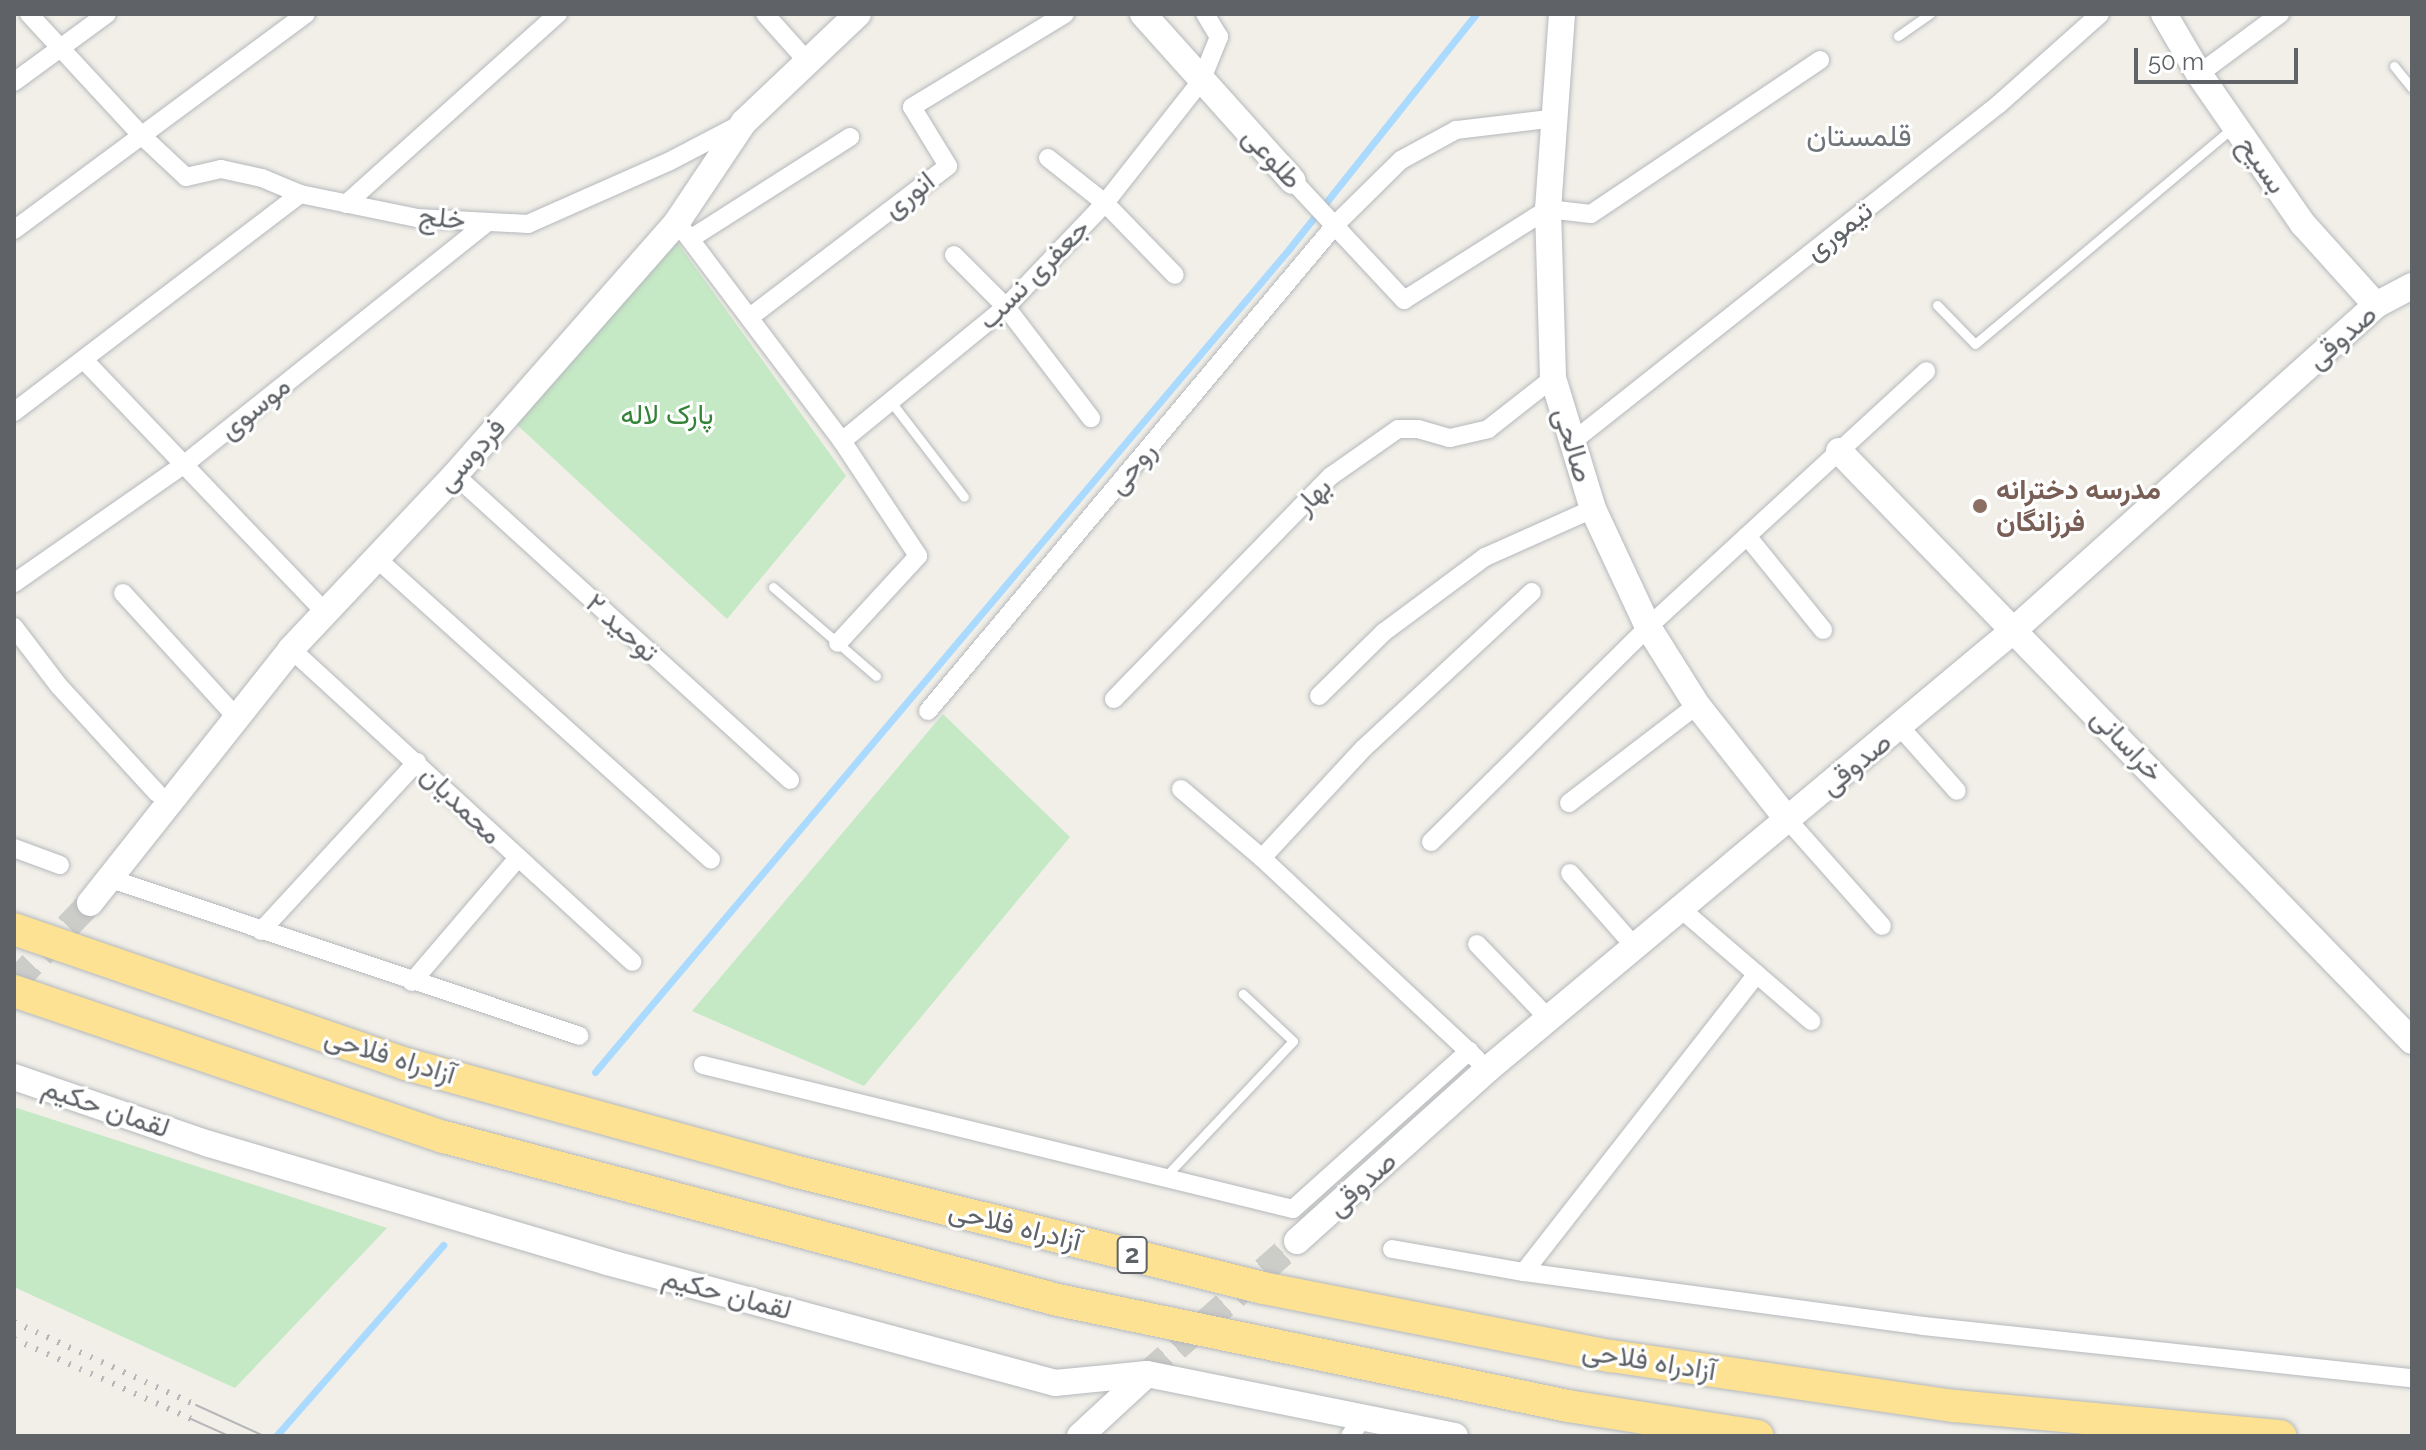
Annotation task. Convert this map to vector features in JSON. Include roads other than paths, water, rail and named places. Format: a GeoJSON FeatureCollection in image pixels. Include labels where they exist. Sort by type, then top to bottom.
{"type":"FeatureCollection","features":[{"type":"Feature","properties":{"kind":"highway","name":"آزادراه فلاحی"},"geometry":{"type":"LineString","coordinates":[[14,929],[406,1064],[790,1170],[1263,1288],[1611,1356],[1923,1402],[2281,1436]]}},
{"type":"Feature","properties":{"kind":"highway","name":"آزادراه فلاحی"},"geometry":{"type":"LineString","coordinates":[[14,991],[444,1137],[1058,1300],[1568,1406],[1758,1436]]}},
{"type":"Feature","properties":{"kind":"street"},"geometry":{"type":"LineString","coordinates":[[29,14],[58,49],[140,134]]}},
{"type":"Feature","properties":{"kind":"street"},"geometry":{"type":"LineString","coordinates":[[14,82],[107,14]]}},
{"type":"Feature","properties":{"kind":"street"},"geometry":{"type":"LineString","coordinates":[[14,230],[306,14]]}},
{"type":"Feature","properties":{"kind":"street"},"geometry":{"type":"LineString","coordinates":[[346,204],[558,14]]}},
{"type":"Feature","properties":{"kind":"street"},"geometry":{"type":"LineString","coordinates":[[765,14],[807,61]]}},
{"type":"Feature","properties":{"kind":"street","name":"فردوسی"},"geometry":{"type":"LineString","coordinates":[[90,903],[170,806],[291,649],[684,230],[744,122],[858,14]]}},
{"type":"Feature","properties":{"kind":"street","name":"انوری"},"geometry":{"type":"LineString","coordinates":[[750,317],[948,166],[912,107],[1065,14]]}},
{"type":"Feature","properties":{"kind":"street","name":"طلوعی"},"geometry":{"type":"LineString","coordinates":[[1143,14],[1404,300],[1548,209]]}},
{"type":"Feature","properties":{"kind":"street","name":"جعفری نسب"},"geometry":{"type":"LineString","coordinates":[[842,441],[1006,307],[1105,203],[1201,81],[1219,37],[1205,14]]}},
{"type":"Feature","properties":{"kind":"street","name":"صالحی"},"geometry":{"type":"LineString","coordinates":[[1562,14],[1557,118],[1548,209],[1553,378],[1593,509],[1648,627],[1697,705],[1787,819]]}},
{"type":"Feature","properties":{"kind":"street","name":"تیموری"},"geometry":{"type":"LineString","coordinates":[[1572,442],[1999,104],[2100,14]]}},
{"type":"Feature","properties":{"kind":"street","name":"بسیح"},"geometry":{"type":"LineString","coordinates":[[2164,14],[2199,74],[2303,224],[2376,305]]}},
{"type":"Feature","properties":{"kind":"street"},"geometry":{"type":"LineString","coordinates":[[2199,74],[2280,14]]}},
{"type":"Feature","properties":{"kind":"street"},"geometry":{"type":"LineString","coordinates":[[1548,209],[1591,214],[1820,60]]}},
{"type":"Feature","properties":{"kind":"street","name":"روحی"},"geometry":{"type":"LineString","coordinates":[[928,711],[1336,224],[1401,160],[1456,130],[1557,118]]}},
{"type":"Feature","properties":{"kind":"street","name":"خلج"},"geometry":{"type":"LineString","coordinates":[[140,134],[186,177],[221,169],[262,178],[300,194],[417,218],[528,224],[670,161],[744,122]]}},
{"type":"Feature","properties":{"kind":"street"},"geometry":{"type":"LineString","coordinates":[[838,643],[918,556],[842,441],[684,230],[850,137]]}},
{"type":"Feature","properties":{"kind":"street"},"geometry":{"type":"LineString","coordinates":[[1048,158],[1105,203],[1175,275]]}},
{"type":"Feature","properties":{"kind":"street"},"geometry":{"type":"LineString","coordinates":[[14,412],[300,194]]}},
{"type":"Feature","properties":{"kind":"street","name":"موسوی"},"geometry":{"type":"LineString","coordinates":[[14,583],[186,463],[488,222]]}},
{"type":"Feature","properties":{"kind":"street"},"geometry":{"type":"LineString","coordinates":[[954,255],[1006,307],[1091,418]]}},
{"type":"Feature","properties":{"kind":"street","name":"صدوقی"},"geometry":{"type":"LineString","coordinates":[[1297,1241],[1488,1069],[1787,819],[1901,728],[2376,305],[2412,286]]}},
{"type":"Feature","properties":{"kind":"street"},"geometry":{"type":"LineString","coordinates":[[84,360],[186,463],[327,614]]}},
{"type":"Feature","properties":{"kind":"street"},"geometry":{"type":"LineString","coordinates":[[1431,842],[1648,627],[1926,371]]}},
{"type":"Feature","properties":{"kind":"street","name":"بهار"},"geometry":{"type":"LineString","coordinates":[[1114,699],[1331,476],[1398,429],[1418,429],[1450,438],[1488,429],[1553,378]]}},
{"type":"Feature","properties":{"kind":"street","name":"خراسانی"},"geometry":{"type":"LineString","coordinates":[[1839,451],[2412,1041]]}},
{"type":"Feature","properties":{"kind":"street","name":"توحید ۲"},"geometry":{"type":"LineString","coordinates":[[455,475],[790,780]]}},
{"type":"Feature","properties":{"kind":"street"},"geometry":{"type":"LineString","coordinates":[[1319,696],[1384,632],[1485,557],[1593,509]]}},
{"type":"Feature","properties":{"kind":"street"},"geometry":{"type":"LineString","coordinates":[[1747,536],[1823,630]]}},
{"type":"Feature","properties":{"kind":"street"},"geometry":{"type":"LineString","coordinates":[[375,557],[711,860]]}},
{"type":"Feature","properties":{"kind":"street"},"geometry":{"type":"LineString","coordinates":[[1262,858],[1364,748],[1532,592]]}},
{"type":"Feature","properties":{"kind":"street"},"geometry":{"type":"LineString","coordinates":[[123,593],[237,718]]}},
{"type":"Feature","properties":{"kind":"street"},"geometry":{"type":"LineString","coordinates":[[14,627],[59,686],[157,793]]}},
{"type":"Feature","properties":{"kind":"street","name":"محمدیان"},"geometry":{"type":"LineString","coordinates":[[291,649],[632,962]]}},
{"type":"Feature","properties":{"kind":"street"},"geometry":{"type":"LineString","coordinates":[[1569,803],[1697,705]]}},
{"type":"Feature","properties":{"kind":"street"},"geometry":{"type":"LineString","coordinates":[[1901,728],[1957,791]]}},
{"type":"Feature","properties":{"kind":"street"},"geometry":{"type":"LineString","coordinates":[[261,931],[417,762]]}},
{"type":"Feature","properties":{"kind":"street"},"geometry":{"type":"LineString","coordinates":[[1181,789],[1262,858],[1488,1069]]}},
{"type":"Feature","properties":{"kind":"street"},"geometry":{"type":"LineString","coordinates":[[1787,819],[1882,926]]}},
{"type":"Feature","properties":{"kind":"street"},"geometry":{"type":"LineString","coordinates":[[14,848],[60,865]]}},
{"type":"Feature","properties":{"kind":"street"},"geometry":{"type":"LineString","coordinates":[[412,982],[517,859]]}},
{"type":"Feature","properties":{"kind":"street"},"geometry":{"type":"LineString","coordinates":[[1570,873],[1635,947]]}},
{"type":"Feature","properties":{"kind":"street"},"geometry":{"type":"LineString","coordinates":[[108,878],[579,1036]]}},
{"type":"Feature","properties":{"kind":"street"},"geometry":{"type":"LineString","coordinates":[[1681,909],[1811,1021]]}},
{"type":"Feature","properties":{"kind":"street"},"geometry":{"type":"LineString","coordinates":[[1477,944],[1549,1019]]}},
{"type":"Feature","properties":{"kind":"street"},"geometry":{"type":"LineString","coordinates":[[1524,1272],[1757,974]]}},
{"type":"Feature","properties":{"kind":"street"},"geometry":{"type":"LineString","coordinates":[[703,1065],[1293,1209],[1469,1051]]}},
{"type":"Feature","properties":{"kind":"street","name":"لقمان حکیم"},"geometry":{"type":"LineString","coordinates":[[14,1077],[209,1144],[576,1253],[1055,1383],[1147,1374],[1357,1426],[1455,1436]]}},
{"type":"Feature","properties":{"kind":"street"},"geometry":{"type":"LineString","coordinates":[[1392,1249],[1524,1272],[1923,1326],[2412,1378]]}},
{"type":"Feature","properties":{"kind":"street"},"geometry":{"type":"LineString","coordinates":[[1080,1436],[1147,1374]]}},
{"type":"Feature","properties":{"kind":"lane"},"geometry":{"type":"LineString","coordinates":[[1898,36],[1930,14]]}},
{"type":"Feature","properties":{"kind":"lane"},"geometry":{"type":"LineString","coordinates":[[2394,66],[2412,88]]}},
{"type":"Feature","properties":{"kind":"lane"},"geometry":{"type":"LineString","coordinates":[[1937,305],[1975,344],[2235,126]]}},
{"type":"Feature","properties":{"kind":"lane"},"geometry":{"type":"LineString","coordinates":[[892,403],[964,497]]}},
{"type":"Feature","properties":{"kind":"lane"},"geometry":{"type":"LineString","coordinates":[[773,587],[876,676]]}},
{"type":"Feature","properties":{"kind":"lane"},"geometry":{"type":"LineString","coordinates":[[1164,1178],[1293,1041],[1243,994]]}},
{"type":"Feature","properties":{"kind":"waterway"},"geometry":{"type":"LineString","coordinates":[[595,1072],[1289,249],[1476,14]]}},
{"type":"Feature","properties":{"kind":"waterway"},"geometry":{"type":"LineString","coordinates":[[276,1436],[443,1245]]}},
{"type":"Feature","properties":{"kind":"tunnel"},"geometry":{"type":"LineString","coordinates":[[14,983],[90,903]]}},
{"type":"Feature","properties":{"kind":"tunnel"},"geometry":{"type":"LineString","coordinates":[[1147,1374],[1297,1241]]}},
{"type":"Feature","properties":{"kind":"tram line"},"geometry":{"type":"LineString","coordinates":[[196,1405],[264,1436]]}},
{"type":"Feature","properties":{"kind":"tram line"},"geometry":{"type":"LineString","coordinates":[[191,1419],[229,1436]]}},
{"type":"Feature","properties":{"kind":"railway"},"geometry":{"type":"LineString","coordinates":[[14,1322],[196,1405]]}},
{"type":"Feature","properties":{"kind":"railway"},"geometry":{"type":"LineString","coordinates":[[14,1339],[191,1419]]}},
{"type":"Feature","properties":{"kind":"place","name":"مدرسه دخترانه فرزانگان"},"geometry":{"type":"Point","coordinates":[1980,506]}},
{"type":"Feature","properties":{"kind":"district","name":"قلمستان"},"geometry":{"type":"Point","coordinates":[1859,136]}},
{"type":"Feature","properties":{"kind":"park label","name":"پارک لاله"},"geometry":{"type":"Point","coordinates":[667,415]}}]}
